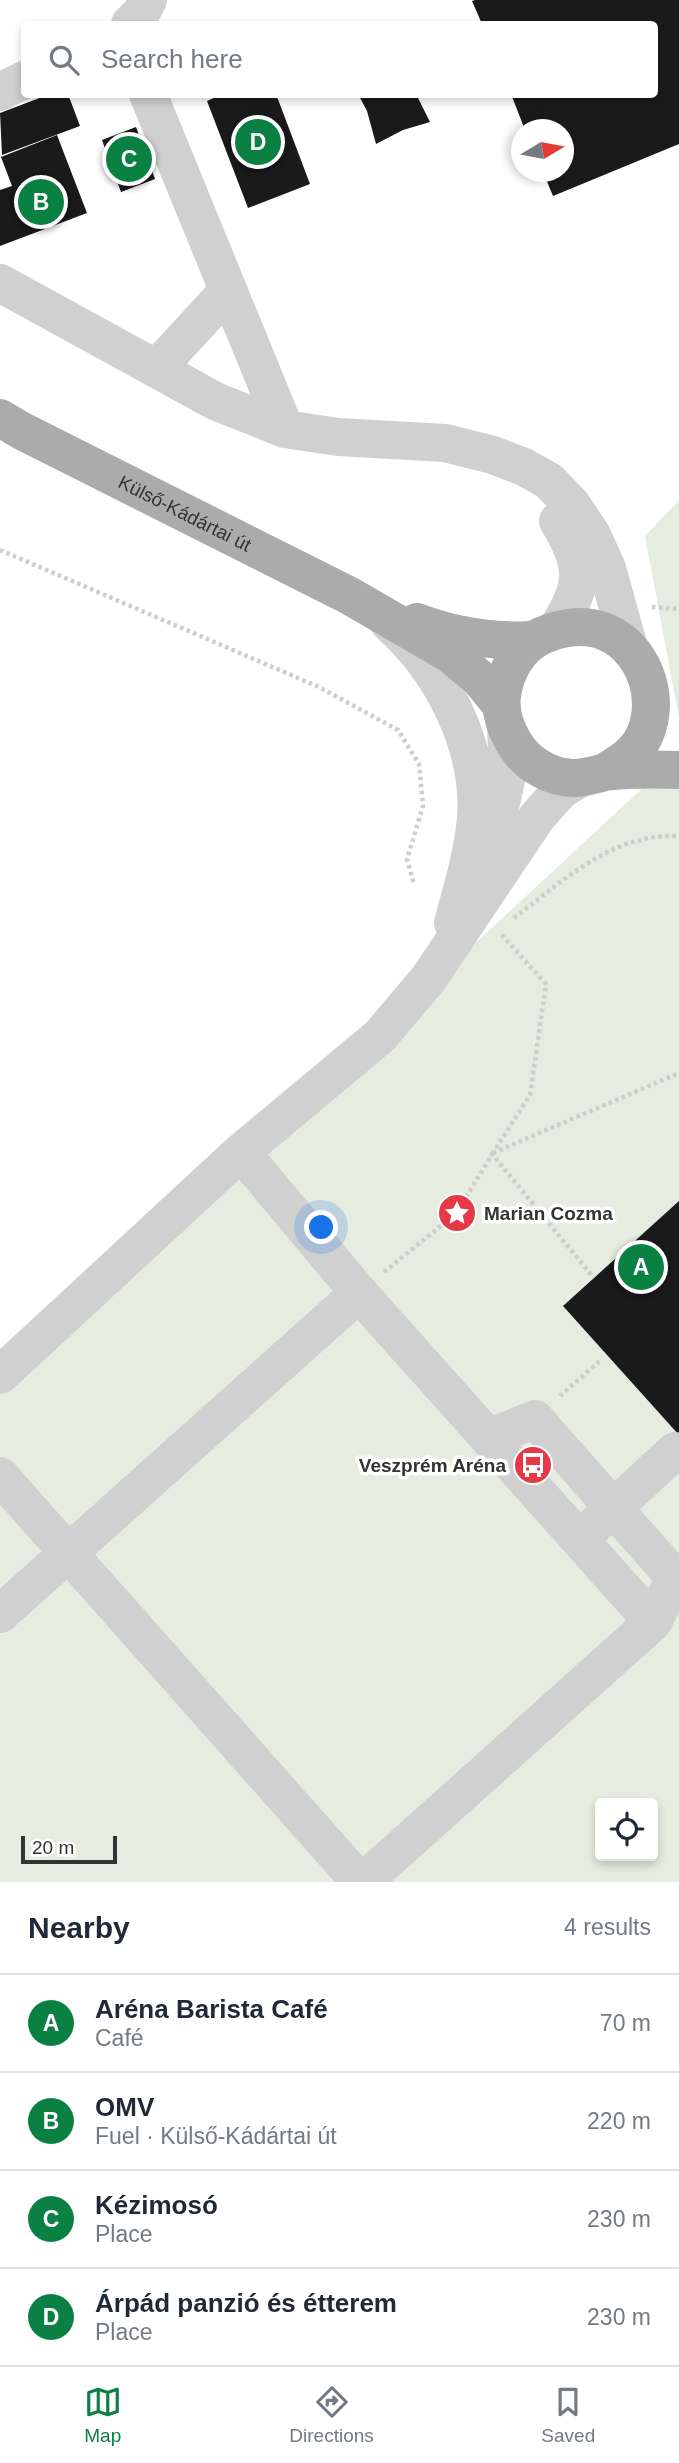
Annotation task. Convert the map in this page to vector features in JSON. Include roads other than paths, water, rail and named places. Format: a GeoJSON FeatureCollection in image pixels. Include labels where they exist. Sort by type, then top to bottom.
{"type":"FeatureCollection","features":[{"type":"Feature","properties":{"kind":"main road","name":"Külső-Kádártai út"},"geometry":{"type":"LineString","coordinates":[[7,425],[362,603],[450,654],[479,678],[503,717],[518,750],[535,766],[557,776],[653,769],[679,770]]}},
{"type":"Feature","properties":{"kind":"main road","name":"Külső-Kádártai út"},"geometry":{"type":"LineString","coordinates":[[362,603],[432,628],[484,638],[511,641],[583,627],[608,634],[636,658],[679,717]]}},
{"type":"Feature","properties":{"kind":"main road"},"geometry":{"type":"LineString","coordinates":[[503,717],[504,681],[515,658],[546,634]]}},
{"type":"Feature","properties":{"kind":"main road"},"geometry":{"type":"LineString","coordinates":[[593,775],[625,760],[641,742],[650,719],[651,694],[636,658]]}},
{"type":"Feature","properties":{"kind":"street"},"geometry":{"type":"LineString","coordinates":[[133,21],[148,0]]}},
{"type":"Feature","properties":{"kind":"street"},"geometry":{"type":"LineString","coordinates":[[0,92],[21,82]]}},
{"type":"Feature","properties":{"kind":"street"},"geometry":{"type":"LineString","coordinates":[[150,98],[285,429]]}},
{"type":"Feature","properties":{"kind":"street"},"geometry":{"type":"LineString","coordinates":[[0,283],[215,401],[285,429],[338,437],[445,443],[493,455],[524,467],[549,481],[572,505],[592,535],[607,568],[636,658]]}},
{"type":"Feature","properties":{"kind":"street"},"geometry":{"type":"LineString","coordinates":[[156,369],[229,291]]}},
{"type":"Feature","properties":{"kind":"street"},"geometry":{"type":"LineString","coordinates":[[493,455],[527,483],[556,518],[574,548],[580,578],[570,608],[546,634]]}},
{"type":"Feature","properties":{"kind":"street"},"geometry":{"type":"LineString","coordinates":[[362,603],[398,631],[426,664],[455,712],[473,768],[476,817],[467,873],[451,932]]}},
{"type":"Feature","properties":{"kind":"street"},"geometry":{"type":"LineString","coordinates":[[429,978],[451,932],[499,812],[509,771],[503,717]]}},
{"type":"Feature","properties":{"kind":"street"},"geometry":{"type":"LineString","coordinates":[[0,1375],[241,1153],[380,1036],[429,978],[537,817],[562,790],[593,775]]}},
{"type":"Feature","properties":{"kind":"street"},"geometry":{"type":"LineString","coordinates":[[241,1153],[359,1293],[579,1539],[666,1617]]}},
{"type":"Feature","properties":{"kind":"street"},"geometry":{"type":"LineString","coordinates":[[0,1614],[359,1293]]}},
{"type":"Feature","properties":{"kind":"street"},"geometry":{"type":"LineString","coordinates":[[0,1476],[362,1882],[666,1617],[675,1578],[535,1419],[489,1438]]}},
{"type":"Feature","properties":{"kind":"street"},"geometry":{"type":"LineString","coordinates":[[579,1539],[675,1451]]}},
{"type":"Feature","properties":{"kind":"place","name":"Árpád panzió és étterem"},"geometry":{"type":"Point","coordinates":[258,142]}},
{"type":"Feature","properties":{"kind":"place","name":"Kézimosó"},"geometry":{"type":"Point","coordinates":[129,159]}},
{"type":"Feature","properties":{"kind":"place","name":"OMV"},"geometry":{"type":"Point","coordinates":[41,202]}},
{"type":"Feature","properties":{"kind":"place","name":"Marian Cozma"},"geometry":{"type":"Point","coordinates":[457,1213]}},
{"type":"Feature","properties":{"kind":"place","name":"Aréna Barista Café"},"geometry":{"type":"Point","coordinates":[641,1267]}},
{"type":"Feature","properties":{"kind":"place","name":"Veszprém Aréna"},"geometry":{"type":"Point","coordinates":[533,1465]}}]}
